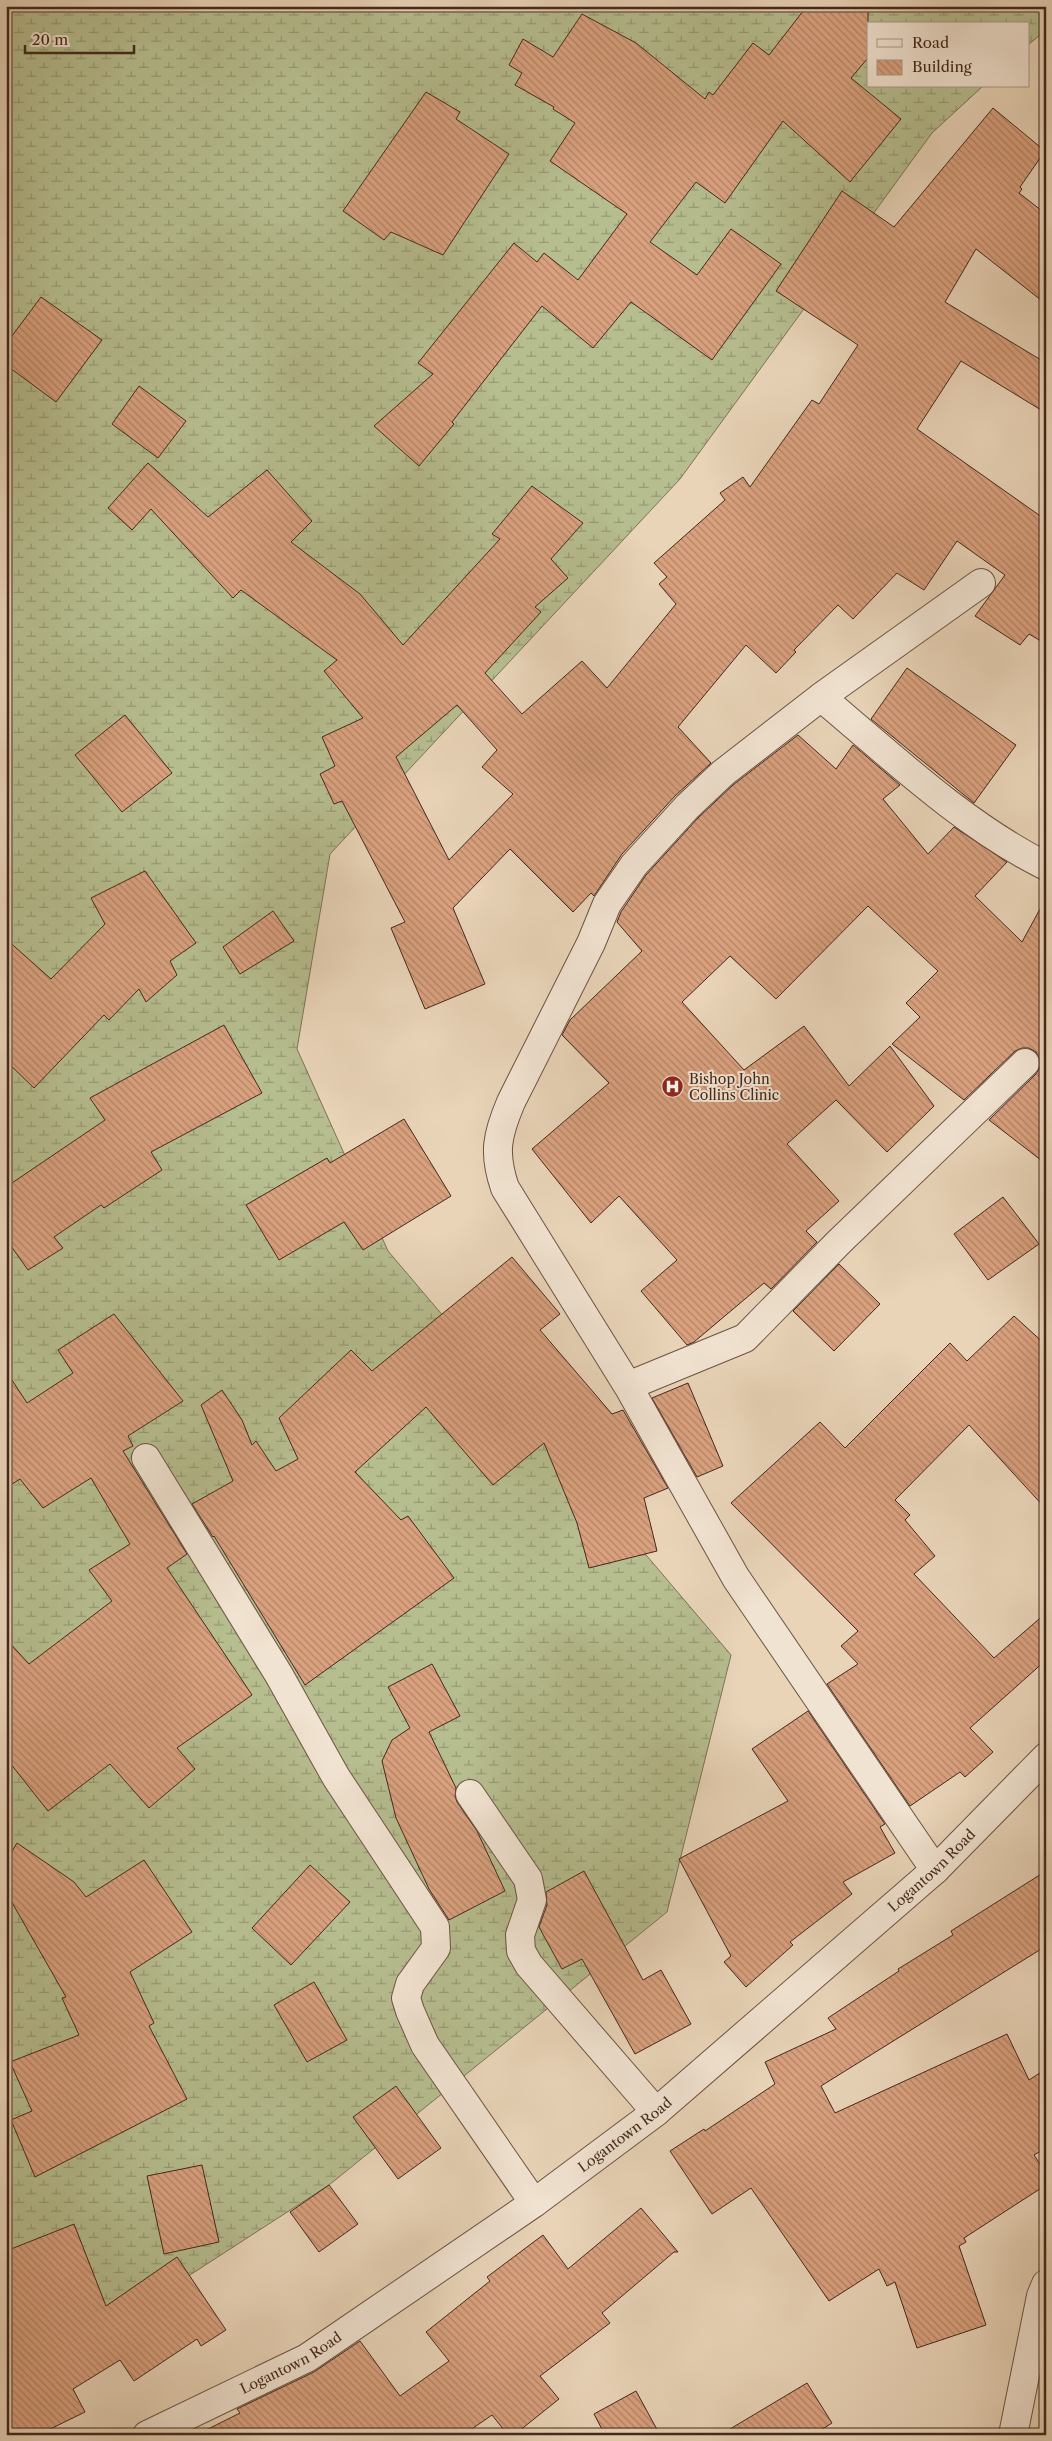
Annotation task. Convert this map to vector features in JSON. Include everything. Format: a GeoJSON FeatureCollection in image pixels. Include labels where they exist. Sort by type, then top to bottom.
{"type":"FeatureCollection","features":[{"type":"Feature","properties":{"kind":"street"},"geometry":{"type":"LineString","coordinates":[[935,1870],[736,1578],[628,1386],[505,1188],[498,1167],[497,1145],[500,1127],[591,943],[607,904],[634,864],[687,807],[724,773],[821,698],[981,583]]}},
{"type":"Feature","properties":{"kind":"street"},"geometry":{"type":"LineString","coordinates":[[821,698],[936,793],[1018,852],[1046,866]]}},
{"type":"Feature","properties":{"kind":"street"},"geometry":{"type":"LineString","coordinates":[[628,1386],[745,1338],[839,1242],[1025,1063]]}},
{"type":"Feature","properties":{"kind":"street"},"geometry":{"type":"LineString","coordinates":[[146,1458],[279,1675],[336,1777],[435,1928],[436,1948],[410,1984],[406,1998],[410,2011],[425,2045],[534,2203]]}},
{"type":"Feature","properties":{"kind":"street","name":"Logantown Road"},"geometry":{"type":"LineString","coordinates":[[148,2435],[308,2358],[534,2203],[656,2112],[935,1870],[1046,1757]]}},
{"type":"Feature","properties":{"kind":"street"},"geometry":{"type":"LineString","coordinates":[[470,1794],[528,1879],[532,1900],[520,1935],[521,1951],[529,1965],[656,2112]]}},
{"type":"Feature","properties":{"kind":"street"},"geometry":{"type":"LineString","coordinates":[[1013,2435],[1041,2296],[1046,2284]]}},
{"type":"Feature","properties":{"kind":"green space"},"geometry":{"type":"Polygon","coordinates":[[[6,6],[1046,6],[1046,30],[1030,43],[1030,22],[867,22],[867,88],[981,88],[932,133],[680,479],[330,854],[297,1049],[388,1251],[731,1655],[667,1912],[329,2185],[6,2394],[6,6]]]}},
{"type":"Feature","properties":{"kind":"building"},"geometry":{"type":"Polygon","coordinates":[[[807,6],[868,6],[867,59],[851,78],[901,119],[850,182],[783,121],[725,203],[696,182],[650,242],[697,275],[731,229],[781,264],[712,360],[631,302],[593,348],[542,306],[452,422],[454,424],[419,466],[374,426],[433,374],[418,363],[514,243],[537,262],[544,253],[578,280],[627,214],[550,161],[575,123],[553,109],[554,107],[515,85],[522,73],[509,65],[523,39],[553,57],[582,14],[636,43],[705,99],[709,92],[713,95],[753,43],[769,55],[807,6]]]}},
{"type":"Feature","properties":{"kind":"building"},"geometry":{"type":"Polygon","coordinates":[[[426,92],[460,112],[456,119],[509,154],[443,255],[391,232],[384,240],[343,211],[426,92]]]}},
{"type":"Feature","properties":{"kind":"building"},"geometry":{"type":"Polygon","coordinates":[[[993,108],[1045,151],[1020,187],[1022,189],[1019,193],[1046,214],[1046,304],[976,249],[945,302],[1046,363],[1046,413],[961,361],[917,429],[1046,520],[1046,644],[1029,634],[1020,645],[975,616],[1005,575],[957,541],[924,590],[897,573],[853,619],[838,605],[794,650],[796,652],[776,673],[746,645],[678,727],[711,763],[675,796],[622,854],[594,896],[591,893],[573,912],[510,849],[453,908],[485,984],[425,1009],[391,928],[405,922],[342,801],[334,804],[320,774],[335,766],[322,737],[363,718],[324,671],[337,660],[241,590],[233,598],[151,509],[132,530],[108,508],[148,463],[208,517],[267,470],[312,521],[291,542],[360,594],[403,645],[500,539],[492,534],[532,486],[583,523],[551,559],[568,578],[535,607],[541,612],[485,673],[522,714],[582,661],[607,688],[676,604],[659,584],[667,577],[654,563],[725,500],[720,493],[743,477],[750,487],[812,400],[819,404],[858,345],[776,291],[842,191],[894,227],[993,108]],[[457,705],[396,757],[449,860],[513,794],[482,767],[497,750],[457,705]]]}},
{"type":"Feature","properties":{"kind":"building"},"geometry":{"type":"Polygon","coordinates":[[[41,297],[102,340],[56,402],[6,365],[6,344],[41,297]]]}},
{"type":"Feature","properties":{"kind":"building"},"geometry":{"type":"Polygon","coordinates":[[[139,386],[186,421],[158,458],[112,424],[139,386]]]}},
{"type":"Feature","properties":{"kind":"building"},"geometry":{"type":"Polygon","coordinates":[[[907,668],[1016,745],[974,803],[871,719],[907,668]]]}},
{"type":"Feature","properties":{"kind":"building"},"geometry":{"type":"Polygon","coordinates":[[[125,715],[172,773],[122,812],[75,755],[125,715]]]}},
{"type":"Feature","properties":{"kind":"building"},"geometry":{"type":"Polygon","coordinates":[[[798,735],[836,769],[853,745],[900,785],[883,799],[928,854],[954,827],[1007,862],[975,896],[1022,942],[1046,898],[1046,1164],[989,1120],[1036,1074],[1040,1067],[1040,1060],[1036,1052],[1029,1048],[1015,1051],[964,1100],[892,1044],[920,1017],[906,1003],[938,971],[868,906],[776,999],[730,956],[682,1002],[744,1070],[804,1026],[849,1086],[890,1046],[934,1106],[887,1152],[836,1100],[787,1144],[839,1201],[806,1231],[817,1242],[771,1289],[764,1283],[694,1342],[687,1345],[641,1291],[677,1260],[619,1196],[591,1223],[532,1149],[609,1083],[562,1035],[570,1020],[642,951],[617,922],[621,912],[646,875],[698,818],[733,785],[798,735]]]}},
{"type":"Feature","properties":{"kind":"building"},"geometry":{"type":"Polygon","coordinates":[[[145,871],[196,943],[170,961],[177,975],[146,1002],[139,989],[109,1020],[104,1015],[34,1088],[6,1061],[6,939],[51,979],[105,924],[91,898],[145,871]]]}},
{"type":"Feature","properties":{"kind":"building"},"geometry":{"type":"Polygon","coordinates":[[[273,911],[294,941],[240,974],[223,947],[273,911]]]}},
{"type":"Feature","properties":{"kind":"building"},"geometry":{"type":"Polygon","coordinates":[[[224,1025],[262,1093],[151,1152],[162,1170],[104,1208],[101,1205],[54,1237],[63,1248],[28,1270],[6,1239],[6,1187],[105,1120],[90,1098],[224,1025]]]}},
{"type":"Feature","properties":{"kind":"building"},"geometry":{"type":"Polygon","coordinates":[[[404,1119],[451,1196],[363,1250],[344,1222],[279,1260],[246,1205],[327,1158],[330,1163],[404,1119]]]}},
{"type":"Feature","properties":{"kind":"building"},"geometry":{"type":"Polygon","coordinates":[[[1003,1197],[1039,1244],[988,1280],[954,1234],[1003,1197]]]}},
{"type":"Feature","properties":{"kind":"building"},"geometry":{"type":"Polygon","coordinates":[[[512,1257],[560,1314],[540,1330],[612,1414],[623,1410],[668,1488],[644,1498],[657,1551],[589,1568],[577,1523],[544,1443],[493,1485],[426,1407],[355,1472],[401,1520],[408,1516],[454,1578],[305,1685],[214,1536],[192,1504],[233,1481],[201,1405],[222,1390],[242,1420],[252,1445],[256,1441],[276,1471],[298,1459],[279,1418],[351,1350],[372,1371],[512,1257]]]}},
{"type":"Feature","properties":{"kind":"building"},"geometry":{"type":"Polygon","coordinates":[[[839,1264],[880,1304],[834,1351],[793,1311],[839,1264]]]}},
{"type":"Feature","properties":{"kind":"building"},"geometry":{"type":"Polygon","coordinates":[[[114,1314],[183,1401],[128,1436],[133,1446],[123,1451],[187,1554],[167,1568],[252,1695],[177,1748],[195,1769],[149,1808],[110,1764],[48,1811],[6,1758],[6,1639],[29,1664],[112,1601],[89,1570],[130,1544],[91,1478],[43,1508],[20,1479],[6,1488],[6,1371],[27,1403],[73,1373],[58,1350],[114,1314]]]}},
{"type":"Feature","properties":{"kind":"building"},"geometry":{"type":"Polygon","coordinates":[[[1014,1316],[1046,1345],[1046,1509],[969,1425],[895,1500],[910,1515],[905,1520],[935,1556],[914,1574],[994,1658],[1046,1613],[1046,1660],[970,1728],[993,1752],[965,1777],[960,1772],[910,1806],[827,1684],[858,1664],[841,1646],[858,1631],[731,1503],[820,1422],[845,1448],[950,1343],[967,1361],[1014,1316]]]}},
{"type":"Feature","properties":{"kind":"building"},"geometry":{"type":"Polygon","coordinates":[[[688,1383],[723,1466],[697,1477],[652,1398],[688,1383]]]}},
{"type":"Feature","properties":{"kind":"building"},"geometry":{"type":"Polygon","coordinates":[[[432,1664],[460,1716],[429,1732],[456,1788],[455,1796],[457,1802],[477,1831],[505,1891],[449,1920],[429,1889],[396,1818],[382,1761],[392,1740],[410,1728],[388,1687],[432,1664]]]}},
{"type":"Feature","properties":{"kind":"building"},"geometry":{"type":"Polygon","coordinates":[[[808,1711],[885,1824],[880,1827],[895,1853],[843,1882],[852,1894],[790,1942],[793,1945],[746,1987],[724,1962],[731,1956],[679,1859],[788,1801],[752,1749],[808,1711]]]}},
{"type":"Feature","properties":{"kind":"building"},"geometry":{"type":"Polygon","coordinates":[[[17,1843],[74,1882],[86,1897],[144,1860],[192,1932],[130,1972],[154,2023],[149,2026],[187,2099],[35,2177],[11,2120],[32,2111],[10,2062],[79,2035],[62,1998],[66,1997],[6,1892],[6,1861],[17,1843]]]}},
{"type":"Feature","properties":{"kind":"building"},"geometry":{"type":"Polygon","coordinates":[[[310,1865],[350,1902],[291,1965],[252,1928],[310,1865]]]}},
{"type":"Feature","properties":{"kind":"building"},"geometry":{"type":"Polygon","coordinates":[[[584,1871],[643,1980],[661,1970],[691,2024],[635,2054],[582,1959],[562,1969],[539,1927],[547,1905],[546,1892],[584,1871]]]}},
{"type":"Feature","properties":{"kind":"building"},"geometry":{"type":"Polygon","coordinates":[[[1046,1871],[1046,1946],[821,2086],[835,2113],[1007,2034],[1029,2080],[1046,2069],[1046,2148],[1034,2155],[1046,2173],[1046,2185],[964,2238],[966,2242],[959,2246],[986,2325],[917,2348],[895,2282],[887,2286],[879,2269],[829,2301],[751,2188],[712,2214],[670,2151],[704,2129],[705,2131],[775,2084],[765,2062],[836,2029],[828,2018],[899,1971],[898,1969],[953,1935],[951,1931],[1046,1871]]]}},
{"type":"Feature","properties":{"kind":"building"},"geometry":{"type":"Polygon","coordinates":[[[314,1982],[347,2040],[307,2062],[274,2005],[314,1982]]]}},
{"type":"Feature","properties":{"kind":"building"},"geometry":{"type":"Polygon","coordinates":[[[396,2086],[441,2148],[398,2179],[353,2117],[396,2086]]]}},
{"type":"Feature","properties":{"kind":"building"},"geometry":{"type":"Polygon","coordinates":[[[202,2165],[219,2242],[164,2254],[147,2176],[202,2165]]]}},
{"type":"Feature","properties":{"kind":"building"},"geometry":{"type":"Polygon","coordinates":[[[329,2185],[358,2224],[319,2252],[290,2212],[329,2185]]]}},
{"type":"Feature","properties":{"kind":"building"},"geometry":{"type":"Polygon","coordinates":[[[641,2208],[678,2252],[674,2252],[602,2313],[610,2323],[540,2376],[559,2399],[514,2435],[508,2435],[492,2415],[463,2435],[196,2435],[240,2413],[237,2409],[314,2372],[360,2341],[400,2396],[449,2361],[426,2332],[490,2281],[487,2277],[543,2235],[568,2269],[641,2208]]]}},
{"type":"Feature","properties":{"kind":"building"},"geometry":{"type":"Polygon","coordinates":[[[74,2224],[106,2306],[177,2257],[226,2330],[201,2346],[197,2339],[134,2381],[120,2360],[73,2389],[85,2412],[38,2435],[35,2435],[33,2431],[6,2430],[6,2251],[74,2224]]]}},
{"type":"Feature","properties":{"kind":"building"},"geometry":{"type":"Polygon","coordinates":[[[807,2383],[832,2423],[813,2435],[720,2435],[807,2383]]]}},
{"type":"Feature","properties":{"kind":"building"},"geometry":{"type":"Polygon","coordinates":[[[636,2391],[660,2435],[605,2435],[594,2414],[636,2391]]]}},
{"type":"Feature","properties":{"kind":"place","name":"Bishop John Collins Clinic"},"geometry":{"type":"Point","coordinates":[673,1087]}}]}
